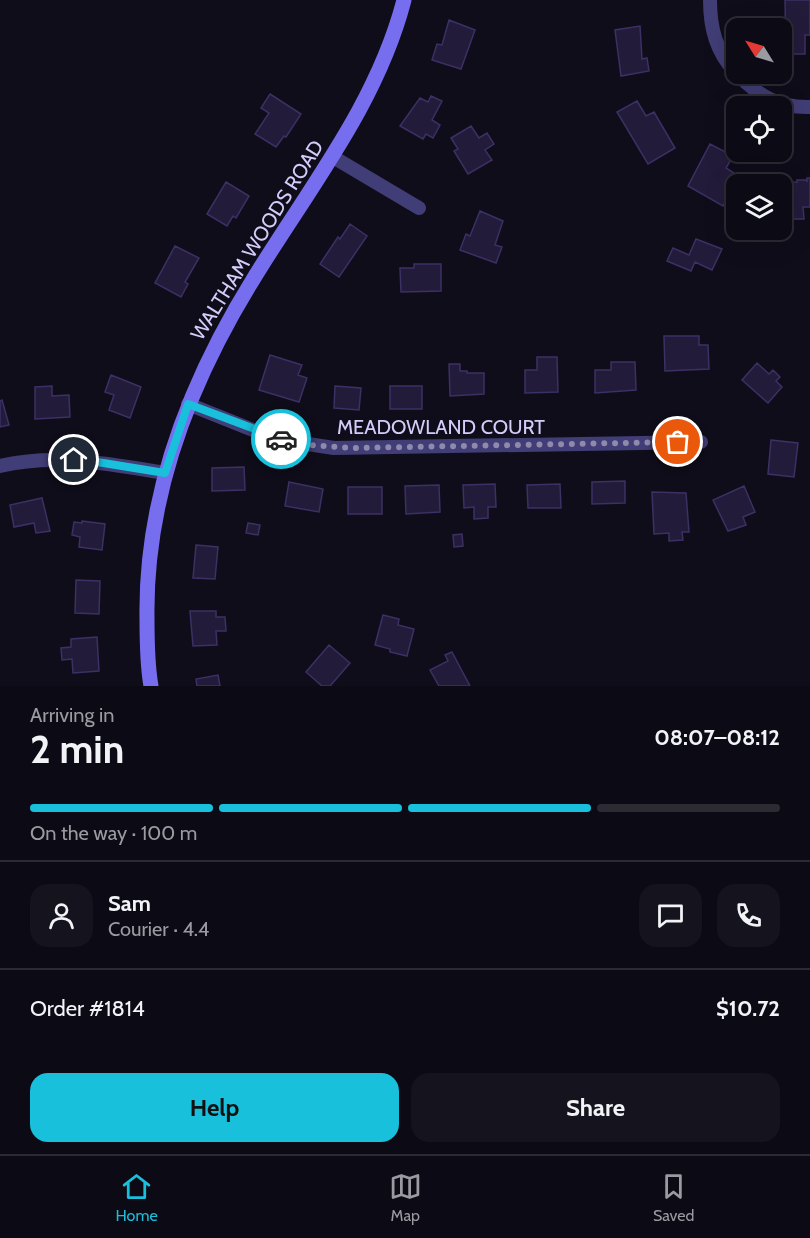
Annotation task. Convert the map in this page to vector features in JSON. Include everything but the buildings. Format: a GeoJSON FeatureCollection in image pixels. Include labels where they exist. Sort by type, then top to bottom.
{"type":"FeatureCollection","features":[{"type":"Feature","properties":{"kind":"street","name":"WALTHAM WOODS ROAD"},"geometry":{"type":"LineString","coordinates":[[151,686],[146,589],[154,523],[165,473],[188,404],[233,313],[333,157],[371,89],[389,47],[404,0]]}},
{"type":"Feature","properties":{"kind":"street"},"geometry":{"type":"LineString","coordinates":[[710,0],[710,22],[715,41],[726,59]]}},
{"type":"Feature","properties":{"kind":"street"},"geometry":{"type":"LineString","coordinates":[[750,84],[777,103],[799,108],[810,107]]}},
{"type":"Feature","properties":{"kind":"street"},"geometry":{"type":"LineString","coordinates":[[333,157],[419,208]]}},
{"type":"Feature","properties":{"kind":"street","name":"MEADOWLAND COURT"},"geometry":{"type":"LineString","coordinates":[[188,404],[263,434],[288,441],[334,448],[701,442]]}},
{"type":"Feature","properties":{"kind":"street"},"geometry":{"type":"LineString","coordinates":[[0,466],[58,459],[91,461],[165,473]]}},
{"type":"Feature","properties":{"kind":"way so far"},"geometry":{"type":"LineString","coordinates":[[281,439],[334,448],[678,442]]}},
{"type":"Feature","properties":{"kind":"route"},"geometry":{"type":"LineString","coordinates":[[74,460],[165,473],[188,404],[281,439]]}}]}
